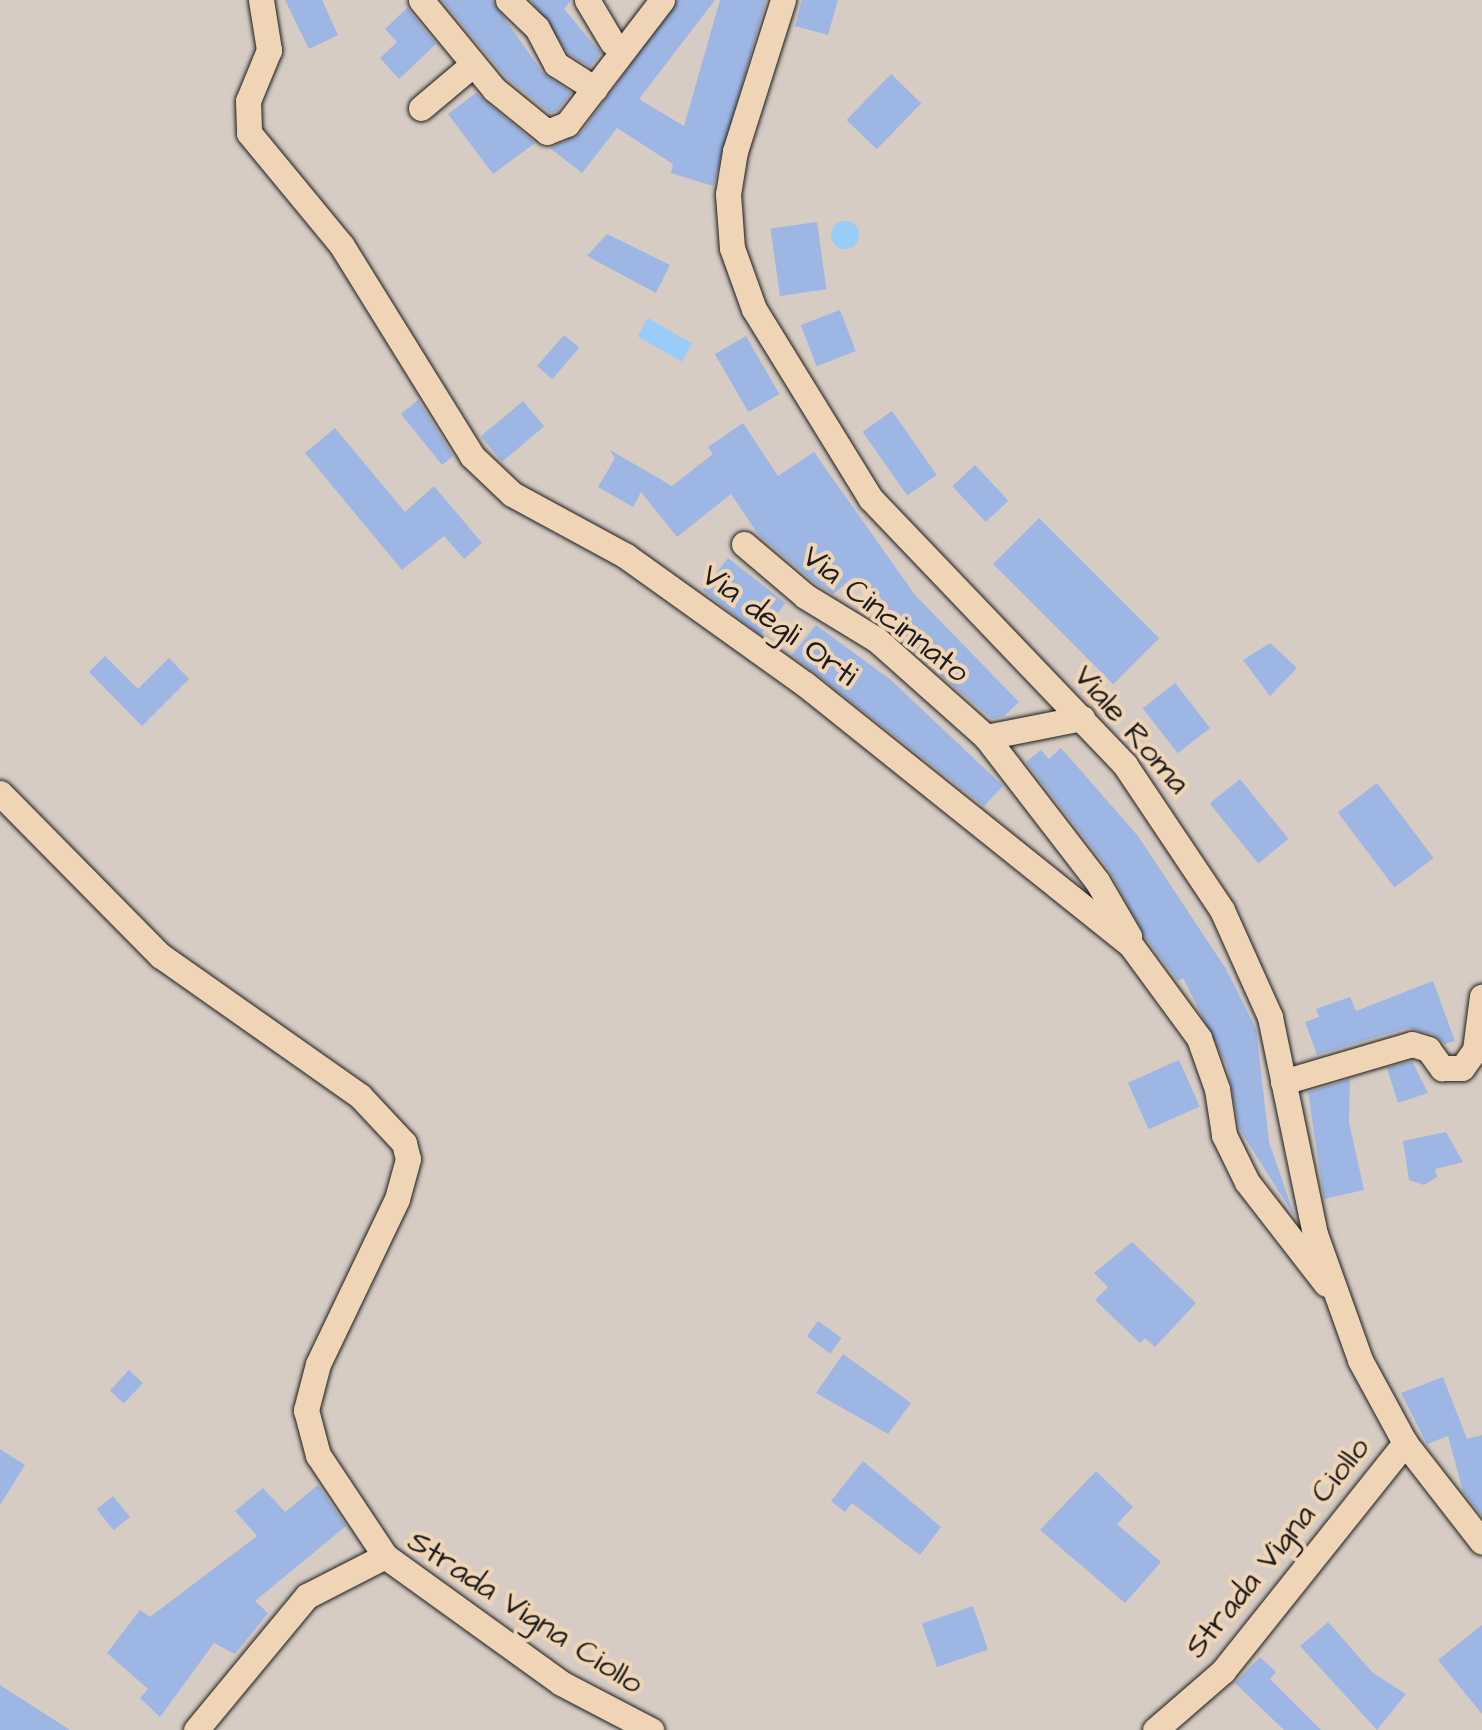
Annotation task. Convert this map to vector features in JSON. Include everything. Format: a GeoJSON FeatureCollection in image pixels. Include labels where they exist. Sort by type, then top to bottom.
{"type":"FeatureCollection","features":[{"type":"Feature","properties":{"kind":"street","name":"Via degli Orti"},"geometry":{"type":"LineString","coordinates":[[261,0],[269,50],[246,110],[253,142],[334,234],[447,422],[484,469],[520,499],[649,571],[806,684],[1139,954],[1199,1038],[1217,1089],[1224,1135],[1246,1182],[1334,1293]]}},
{"type":"Feature","properties":{"kind":"street"},"geometry":{"type":"LineString","coordinates":[[421,0],[472,65],[524,119],[547,132],[563,128],[662,0]]}},
{"type":"Feature","properties":{"kind":"street"},"geometry":{"type":"LineString","coordinates":[[508,0],[537,28],[556,64],[594,90]]}},
{"type":"Feature","properties":{"kind":"street"},"geometry":{"type":"LineString","coordinates":[[587,0],[612,42]]}},
{"type":"Feature","properties":{"kind":"street","name":"Viale Roma"},"geometry":{"type":"LineString","coordinates":[[784,0],[730,180],[730,237],[745,288],[792,377],[887,519],[1082,718],[1161,811],[1244,949],[1270,1017],[1334,1293],[1360,1360],[1405,1443],[1482,1542]]}},
{"type":"Feature","properties":{"kind":"street"},"geometry":{"type":"LineString","coordinates":[[422,108],[472,65]]}},
{"type":"Feature","properties":{"kind":"street","name":"Via Cincinnato"},"geometry":{"type":"LineString","coordinates":[[744,544],[804,596],[876,640],[986,736],[1096,881],[1139,954]]}},
{"type":"Feature","properties":{"kind":"street"},"geometry":{"type":"LineString","coordinates":[[986,736],[1082,718]]}},
{"type":"Feature","properties":{"kind":"street"},"geometry":{"type":"LineString","coordinates":[[0,793],[152,948],[360,1096],[404,1143],[408,1158],[398,1199],[318,1364],[306,1410],[318,1455],[385,1556]]}},
{"type":"Feature","properties":{"kind":"street"},"geometry":{"type":"LineString","coordinates":[[1283,1082],[1412,1044],[1428,1049],[1442,1068],[1462,1068],[1474,1050],[1482,996]]}},
{"type":"Feature","properties":{"kind":"street","name":"Strada Vigna Ciollo"},"geometry":{"type":"LineString","coordinates":[[1155,1730],[1223,1671],[1405,1443]]}},
{"type":"Feature","properties":{"kind":"street","name":"Strada Vigna Ciollo"},"geometry":{"type":"LineString","coordinates":[[196,1730],[307,1596],[385,1556],[561,1683],[651,1730]]}},
{"type":"Feature","properties":{"kind":"water"},"geometry":{"type":"Polygon","coordinates":[[[845,221],[855,225],[859,235],[855,245],[845,249],[835,245],[831,235],[835,225],[845,221]]]}},
{"type":"Feature","properties":{"kind":"water"},"geometry":{"type":"Polygon","coordinates":[[[648,318],[692,343],[682,362],[638,336],[648,318]]]}},
{"type":"Feature","properties":{"kind":"building"},"geometry":{"type":"Polygon","coordinates":[[[285,0],[322,0],[338,35],[309,49],[285,0]]]}},
{"type":"Feature","properties":{"kind":"building"},"geometry":{"type":"Polygon","coordinates":[[[442,0],[492,0],[542,72],[571,93],[557,111],[550,113],[506,77],[442,0]]]}},
{"type":"Feature","properties":{"kind":"building"},"geometry":{"type":"Polygon","coordinates":[[[531,0],[571,0],[564,9],[601,53],[590,67],[568,53],[531,0]]]}},
{"type":"Feature","properties":{"kind":"building"},"geometry":{"type":"Polygon","coordinates":[[[678,0],[715,0],[639,99],[684,126],[720,0],[766,0],[713,186],[671,173],[673,164],[617,128],[582,173],[550,148],[580,134],[678,0]]]}},
{"type":"Feature","properties":{"kind":"building"},"geometry":{"type":"Polygon","coordinates":[[[802,0],[838,0],[828,35],[795,26],[802,0]]]}},
{"type":"Feature","properties":{"kind":"building"},"geometry":{"type":"Polygon","coordinates":[[[407,8],[436,44],[399,79],[380,58],[397,42],[385,29],[407,8]]]}},
{"type":"Feature","properties":{"kind":"building"},"geometry":{"type":"Polygon","coordinates":[[[891,74],[921,103],[877,149],[847,120],[891,74]]]}},
{"type":"Feature","properties":{"kind":"building"},"geometry":{"type":"Polygon","coordinates":[[[476,93],[535,143],[493,174],[448,114],[476,93]]]}},
{"type":"Feature","properties":{"kind":"building"},"geometry":{"type":"Polygon","coordinates":[[[817,222],[826,289],[780,296],[770,229],[817,222]]]}},
{"type":"Feature","properties":{"kind":"building"},"geometry":{"type":"Polygon","coordinates":[[[607,234],[670,265],[656,293],[587,256],[607,234]]]}},
{"type":"Feature","properties":{"kind":"building"},"geometry":{"type":"Polygon","coordinates":[[[840,310],[856,351],[817,366],[801,325],[840,310]]]}},
{"type":"Feature","properties":{"kind":"building"},"geometry":{"type":"Polygon","coordinates":[[[564,335],[579,348],[552,379],[537,366],[564,335]]]}},
{"type":"Feature","properties":{"kind":"building"},"geometry":{"type":"Polygon","coordinates":[[[746,336],[780,394],[748,412],[715,354],[746,336]]]}},
{"type":"Feature","properties":{"kind":"building"},"geometry":{"type":"Polygon","coordinates":[[[418,400],[453,456],[442,465],[401,414],[418,400]]]}},
{"type":"Feature","properties":{"kind":"building"},"geometry":{"type":"Polygon","coordinates":[[[523,401],[544,426],[502,462],[481,436],[523,401]]]}},
{"type":"Feature","properties":{"kind":"building"},"geometry":{"type":"Polygon","coordinates":[[[892,411],[937,475],[907,496],[863,432],[892,411]]]}},
{"type":"Feature","properties":{"kind":"building"},"geometry":{"type":"Polygon","coordinates":[[[743,423],[778,476],[814,452],[915,595],[1019,702],[1003,717],[992,719],[937,672],[854,577],[833,594],[815,583],[758,534],[731,494],[677,537],[641,492],[633,507],[598,487],[615,458],[610,450],[672,486],[713,454],[708,447],[743,423]]]}},
{"type":"Feature","properties":{"kind":"building"},"geometry":{"type":"Polygon","coordinates":[[[335,428],[405,512],[434,486],[482,543],[464,559],[444,536],[402,570],[305,453],[335,428]]]}},
{"type":"Feature","properties":{"kind":"building"},"geometry":{"type":"Polygon","coordinates":[[[975,465],[1008,501],[986,522],[952,486],[975,465]]]}},
{"type":"Feature","properties":{"kind":"building"},"geometry":{"type":"Polygon","coordinates":[[[1039,518],[1159,638],[1113,684],[993,564],[1039,518]]]}},
{"type":"Feature","properties":{"kind":"building"},"geometry":{"type":"Polygon","coordinates":[[[728,558],[786,603],[760,635],[703,590],[728,558]]]}},
{"type":"Feature","properties":{"kind":"building"},"geometry":{"type":"Polygon","coordinates":[[[816,625],[891,680],[1003,786],[984,806],[792,655],[816,625]]]}},
{"type":"Feature","properties":{"kind":"building"},"geometry":{"type":"Polygon","coordinates":[[[1270,643],[1297,668],[1270,696],[1243,660],[1270,643]]]}},
{"type":"Feature","properties":{"kind":"building"},"geometry":{"type":"Polygon","coordinates":[[[105,656],[138,689],[169,658],[189,679],[142,726],[89,672],[105,656]]]}},
{"type":"Feature","properties":{"kind":"building"},"geometry":{"type":"Polygon","coordinates":[[[1175,683],[1210,728],[1178,753],[1143,708],[1175,683]]]}},
{"type":"Feature","properties":{"kind":"building"},"geometry":{"type":"Polygon","coordinates":[[[1061,748],[1138,836],[1226,969],[1256,1029],[1269,1142],[1295,1217],[1240,1130],[1227,1066],[1183,978],[1178,981],[1145,937],[1110,871],[1026,762],[1041,750],[1049,759],[1061,748]]]}},
{"type":"Feature","properties":{"kind":"building"},"geometry":{"type":"Polygon","coordinates":[[[1240,779],[1288,839],[1258,863],[1210,804],[1240,779]]]}},
{"type":"Feature","properties":{"kind":"building"},"geometry":{"type":"Polygon","coordinates":[[[1377,783],[1434,858],[1394,888],[1338,812],[1377,783]]]}},
{"type":"Feature","properties":{"kind":"building"},"geometry":{"type":"Polygon","coordinates":[[[1433,981],[1455,1041],[1445,1044],[1433,1034],[1408,1028],[1317,1055],[1305,1022],[1319,1017],[1316,1009],[1350,997],[1356,1011],[1433,981]]]}},
{"type":"Feature","properties":{"kind":"building"},"geometry":{"type":"Polygon","coordinates":[[[1179,1060],[1200,1107],[1149,1129],[1128,1083],[1179,1060]]]}},
{"type":"Feature","properties":{"kind":"building"},"geometry":{"type":"Polygon","coordinates":[[[1412,1061],[1428,1093],[1398,1103],[1387,1068],[1412,1061]]]}},
{"type":"Feature","properties":{"kind":"building"},"geometry":{"type":"Polygon","coordinates":[[[1350,1079],[1349,1122],[1364,1190],[1324,1199],[1308,1092],[1350,1079]]]}},
{"type":"Feature","properties":{"kind":"building"},"geometry":{"type":"Polygon","coordinates":[[[1446,1132],[1463,1162],[1435,1169],[1437,1177],[1424,1185],[1409,1180],[1403,1141],[1446,1132]]]}},
{"type":"Feature","properties":{"kind":"building"},"geometry":{"type":"Polygon","coordinates":[[[1132,1242],[1196,1303],[1155,1347],[1145,1338],[1140,1343],[1095,1300],[1108,1287],[1094,1273],[1132,1242]]]}},
{"type":"Feature","properties":{"kind":"building"},"geometry":{"type":"Polygon","coordinates":[[[818,1321],[841,1338],[830,1353],[807,1336],[818,1321]]]}},
{"type":"Feature","properties":{"kind":"building"},"geometry":{"type":"Polygon","coordinates":[[[843,1354],[911,1403],[888,1434],[816,1393],[843,1354]]]}},
{"type":"Feature","properties":{"kind":"building"},"geometry":{"type":"Polygon","coordinates":[[[129,1370],[143,1383],[124,1403],[110,1390],[129,1370]]]}},
{"type":"Feature","properties":{"kind":"building"},"geometry":{"type":"Polygon","coordinates":[[[1443,1377],[1467,1439],[1482,1435],[1482,1516],[1463,1491],[1448,1436],[1427,1444],[1401,1393],[1443,1377]]]}},
{"type":"Feature","properties":{"kind":"building"},"geometry":{"type":"Polygon","coordinates":[[[0,1449],[25,1465],[0,1505],[0,1449]]]}},
{"type":"Feature","properties":{"kind":"building"},"geometry":{"type":"Polygon","coordinates":[[[863,1461],[941,1527],[920,1555],[852,1503],[845,1512],[831,1501],[863,1461]]]}},
{"type":"Feature","properties":{"kind":"building"},"geometry":{"type":"Polygon","coordinates":[[[1096,1471],[1133,1507],[1117,1524],[1161,1562],[1125,1603],[1040,1530],[1096,1471]]]}},
{"type":"Feature","properties":{"kind":"building"},"geometry":{"type":"Polygon","coordinates":[[[318,1485],[346,1526],[255,1601],[268,1613],[235,1654],[214,1643],[160,1717],[140,1698],[148,1689],[107,1653],[140,1610],[150,1617],[257,1536],[235,1511],[263,1488],[285,1512],[318,1485]]]}},
{"type":"Feature","properties":{"kind":"building"},"geometry":{"type":"Polygon","coordinates":[[[113,1496],[130,1517],[114,1530],[97,1509],[113,1496]]]}},
{"type":"Feature","properties":{"kind":"building"},"geometry":{"type":"Polygon","coordinates":[[[973,1606],[988,1649],[937,1667],[922,1624],[973,1606]]]}},
{"type":"Feature","properties":{"kind":"building"},"geometry":{"type":"Polygon","coordinates":[[[1328,1622],[1373,1673],[1406,1694],[1377,1730],[1300,1646],[1328,1622]]]}},
{"type":"Feature","properties":{"kind":"building"},"geometry":{"type":"Polygon","coordinates":[[[1482,1625],[1482,1714],[1438,1660],[1482,1625]]]}},
{"type":"Feature","properties":{"kind":"building"},"geometry":{"type":"Polygon","coordinates":[[[1260,1657],[1276,1672],[1270,1679],[1321,1730],[1284,1730],[1235,1683],[1260,1657]]]}},
{"type":"Feature","properties":{"kind":"building"},"geometry":{"type":"Polygon","coordinates":[[[0,1685],[70,1730],[0,1730],[0,1685]]]}}]}
